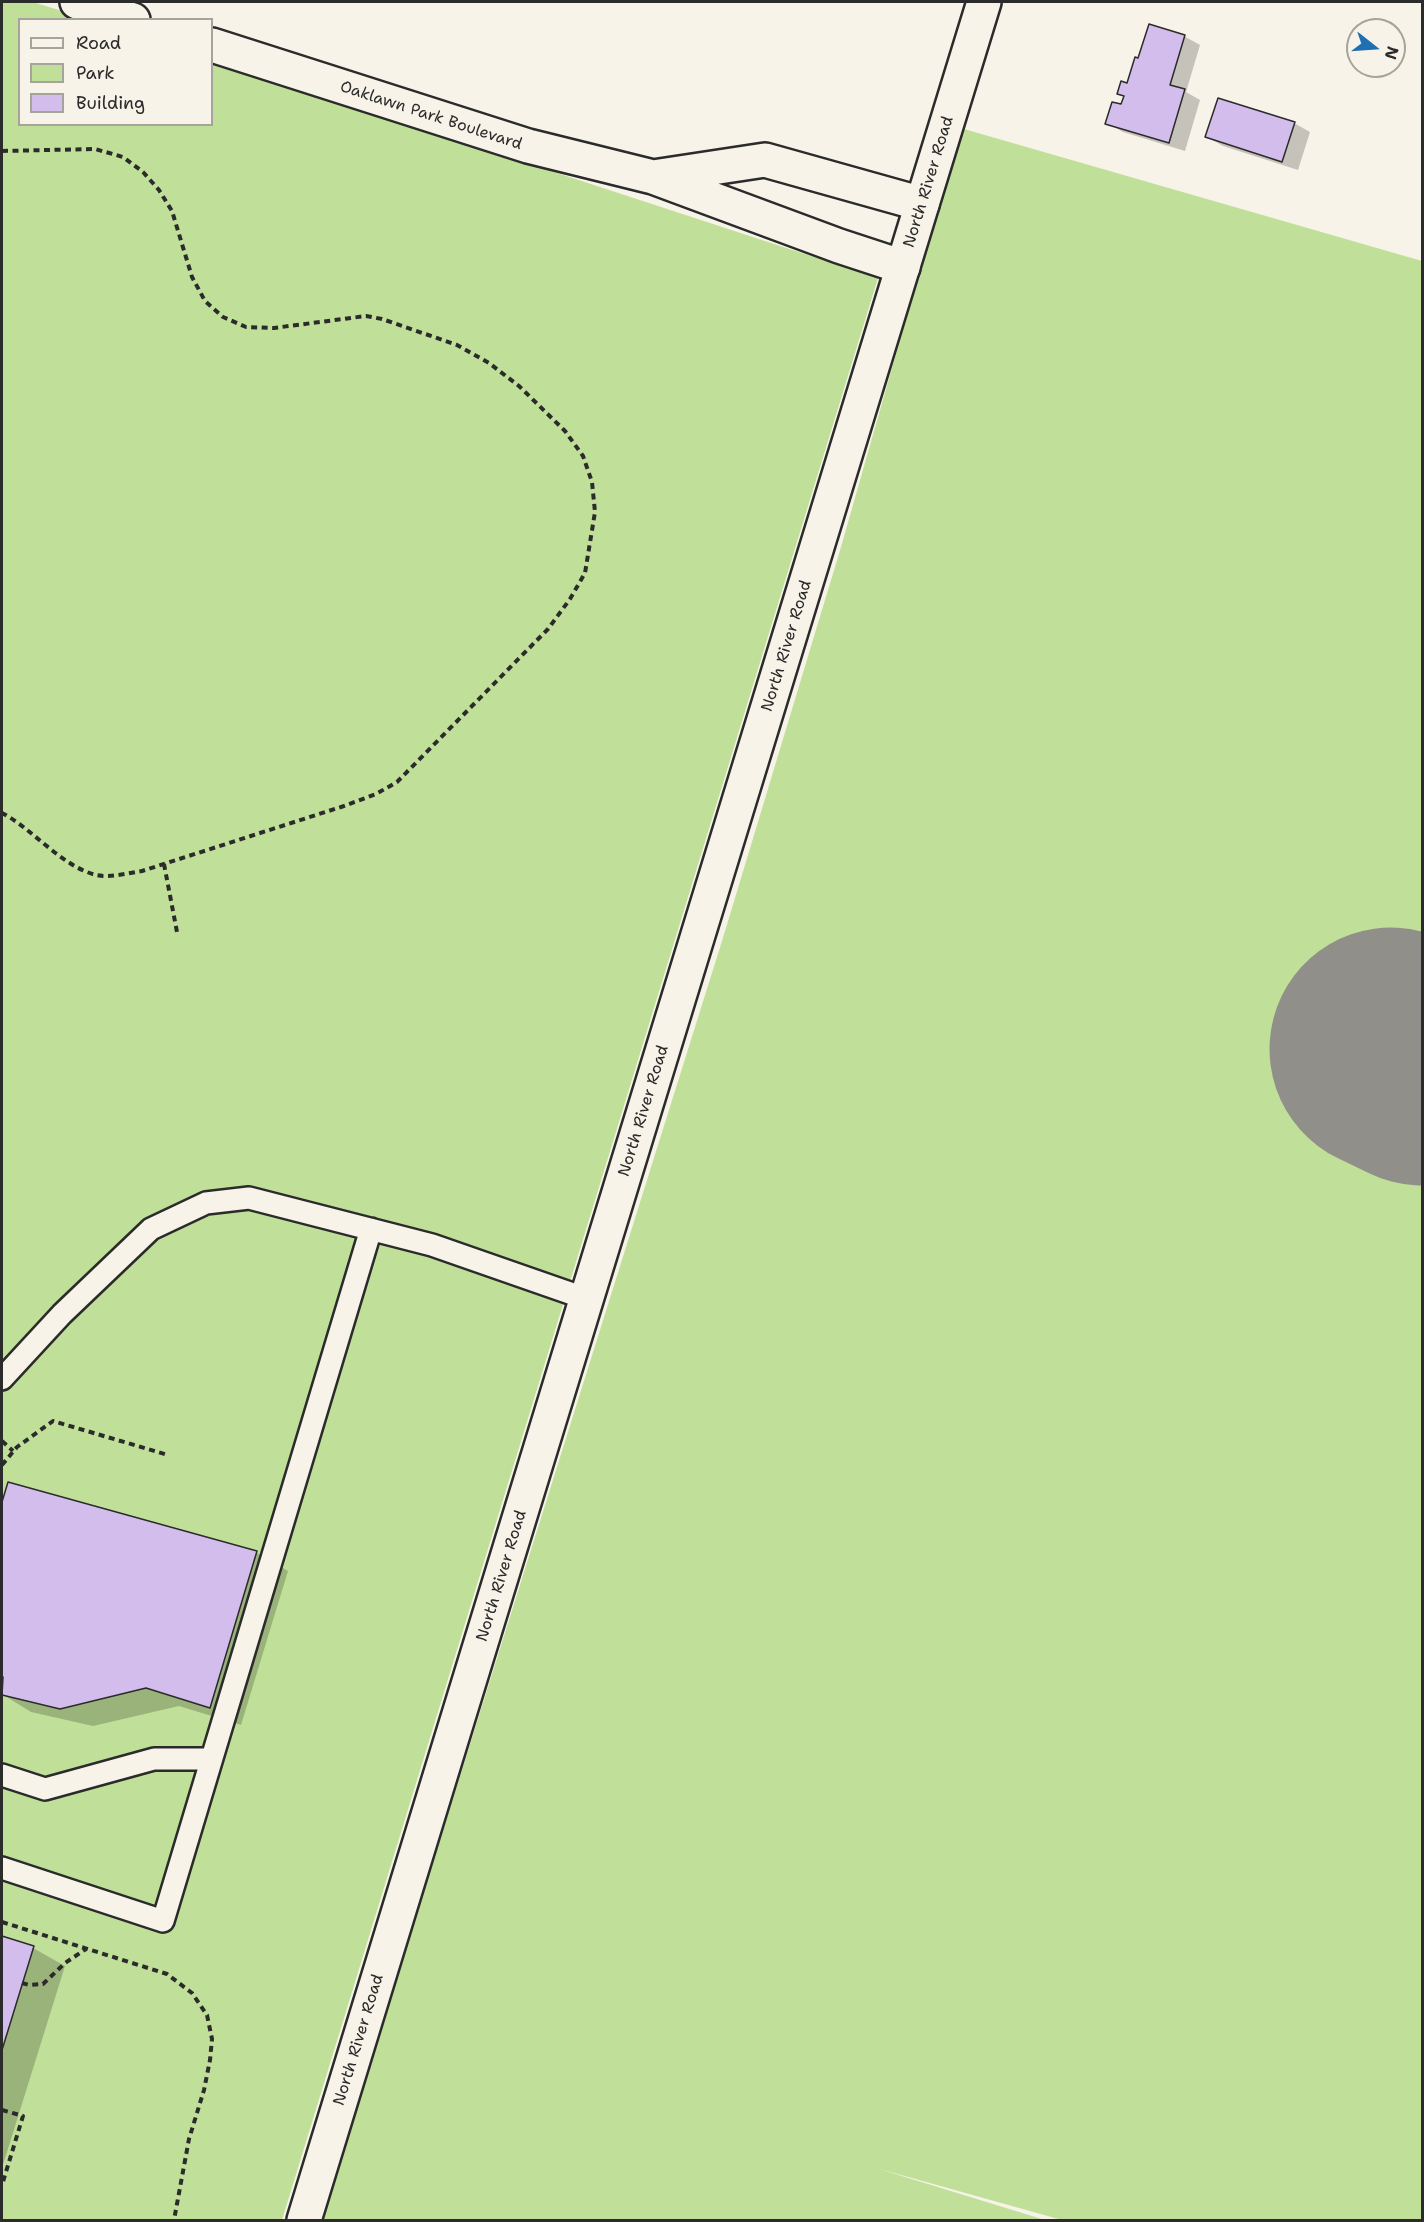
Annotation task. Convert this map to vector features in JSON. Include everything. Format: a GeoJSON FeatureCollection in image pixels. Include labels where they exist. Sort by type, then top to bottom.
{"type":"FeatureCollection","features":[{"type":"Feature","properties":{"kind":"street"},"geometry":{"type":"LineString","coordinates":[[77,2],[127,18]]}},
{"type":"Feature","properties":{"kind":"street","name":"North River Road"},"geometry":{"type":"LineString","coordinates":[[304,2220],[984,2]]}},
{"type":"Feature","properties":{"kind":"street","name":"Oaklawn Park Boulevard"},"geometry":{"type":"LineString","coordinates":[[213,45],[508,141],[652,177],[839,246],[903,267]]}},
{"type":"Feature","properties":{"kind":"street","name":"Oaklawn Park Boulevard"},"geometry":{"type":"LineString","coordinates":[[652,177],[765,160],[922,204]]}},
{"type":"Feature","properties":{"kind":"lane"},"geometry":{"type":"LineString","coordinates":[[2,1379],[62,1314],[151,1229],[206,1203],[249,1198],[432,1245],[587,1299]]}},
{"type":"Feature","properties":{"kind":"lane"},"geometry":{"type":"LineString","coordinates":[[2,1868],[163,1921],[371,1229]]}},
{"type":"Feature","properties":{"kind":"lane"},"geometry":{"type":"LineString","coordinates":[[2,1775],[45,1789],[154,1759],[212,1759]]}},
{"type":"Feature","properties":{"kind":"path"},"geometry":{"type":"LineString","coordinates":[[2,151],[95,149],[123,157],[143,172],[159,190],[172,212],[192,277],[205,302],[223,317],[246,327],[274,328],[366,316],[382,319],[457,345],[489,363],[519,386],[565,430],[583,456],[592,482],[595,512],[592,542],[585,573],[570,599],[548,628],[397,782],[376,794],[164,864],[123,874],[98,875],[79,868],[2,813]]}},
{"type":"Feature","properties":{"kind":"path"},"geometry":{"type":"LineString","coordinates":[[164,864],[177,932]]}},
{"type":"Feature","properties":{"kind":"path"},"geometry":{"type":"LineString","coordinates":[[2,1465],[14,1451],[52,1421],[168,1455]]}},
{"type":"Feature","properties":{"kind":"path"},"geometry":{"type":"LineString","coordinates":[[2,1441],[14,1451]]}},
{"type":"Feature","properties":{"kind":"path"},"geometry":{"type":"LineString","coordinates":[[2,1922],[167,1974],[192,1993],[207,2015],[212,2038],[210,2060],[204,2090],[189,2139],[174,2220]]}},
{"type":"Feature","properties":{"kind":"path"},"geometry":{"type":"LineString","coordinates":[[22,1983],[43,1984],[65,1963],[86,1949]]}},
{"type":"Feature","properties":{"kind":"path"},"geometry":{"type":"LineString","coordinates":[[2,2110],[23,2116],[2,2186]]}},
{"type":"Feature","properties":{"kind":"green space"},"geometry":{"type":"Polygon","coordinates":[[[2,2],[33,2],[85,18],[18,18],[18,126],[213,126],[213,60],[878,278],[282,2220],[2,2220],[2,2]]]}},
{"type":"Feature","properties":{"kind":"green space"},"geometry":{"type":"Polygon","coordinates":[[[964,129],[1422,261],[1422,1006],[1413,1002],[1369,1095],[1422,1121],[1422,2220],[1062,2220],[876,2168],[1045,2220],[321,2220],[382,2018],[397,1977],[722,941],[841,547],[931,231],[964,129]]]}},
{"type":"Feature","properties":{"kind":"building"},"geometry":{"type":"Polygon","coordinates":[[[1149,24],[1185,35],[1170,85],[1185,89],[1169,143],[1105,124],[1112,102],[1121,104],[1124,96],[1117,94],[1121,81],[1127,83],[1149,24]]]}},
{"type":"Feature","properties":{"kind":"building"},"geometry":{"type":"Polygon","coordinates":[[[1218,98],[1295,122],[1282,162],[1205,137],[1218,98]]]}},
{"type":"Feature","properties":{"kind":"building"},"geometry":{"type":"Polygon","coordinates":[[[8,1482],[257,1551],[210,1708],[146,1688],[60,1709],[2,1695],[2,1502],[8,1482]]]}},
{"type":"Feature","properties":{"kind":"building"},"geometry":{"type":"Polygon","coordinates":[[[2,1936],[34,1946],[2,2050],[2,1936]]]}},
{"type":"Feature","properties":{"kind":"runway"},"geometry":{"type":"LineString","coordinates":[[1391,1049],[1422,1064]]}}]}
